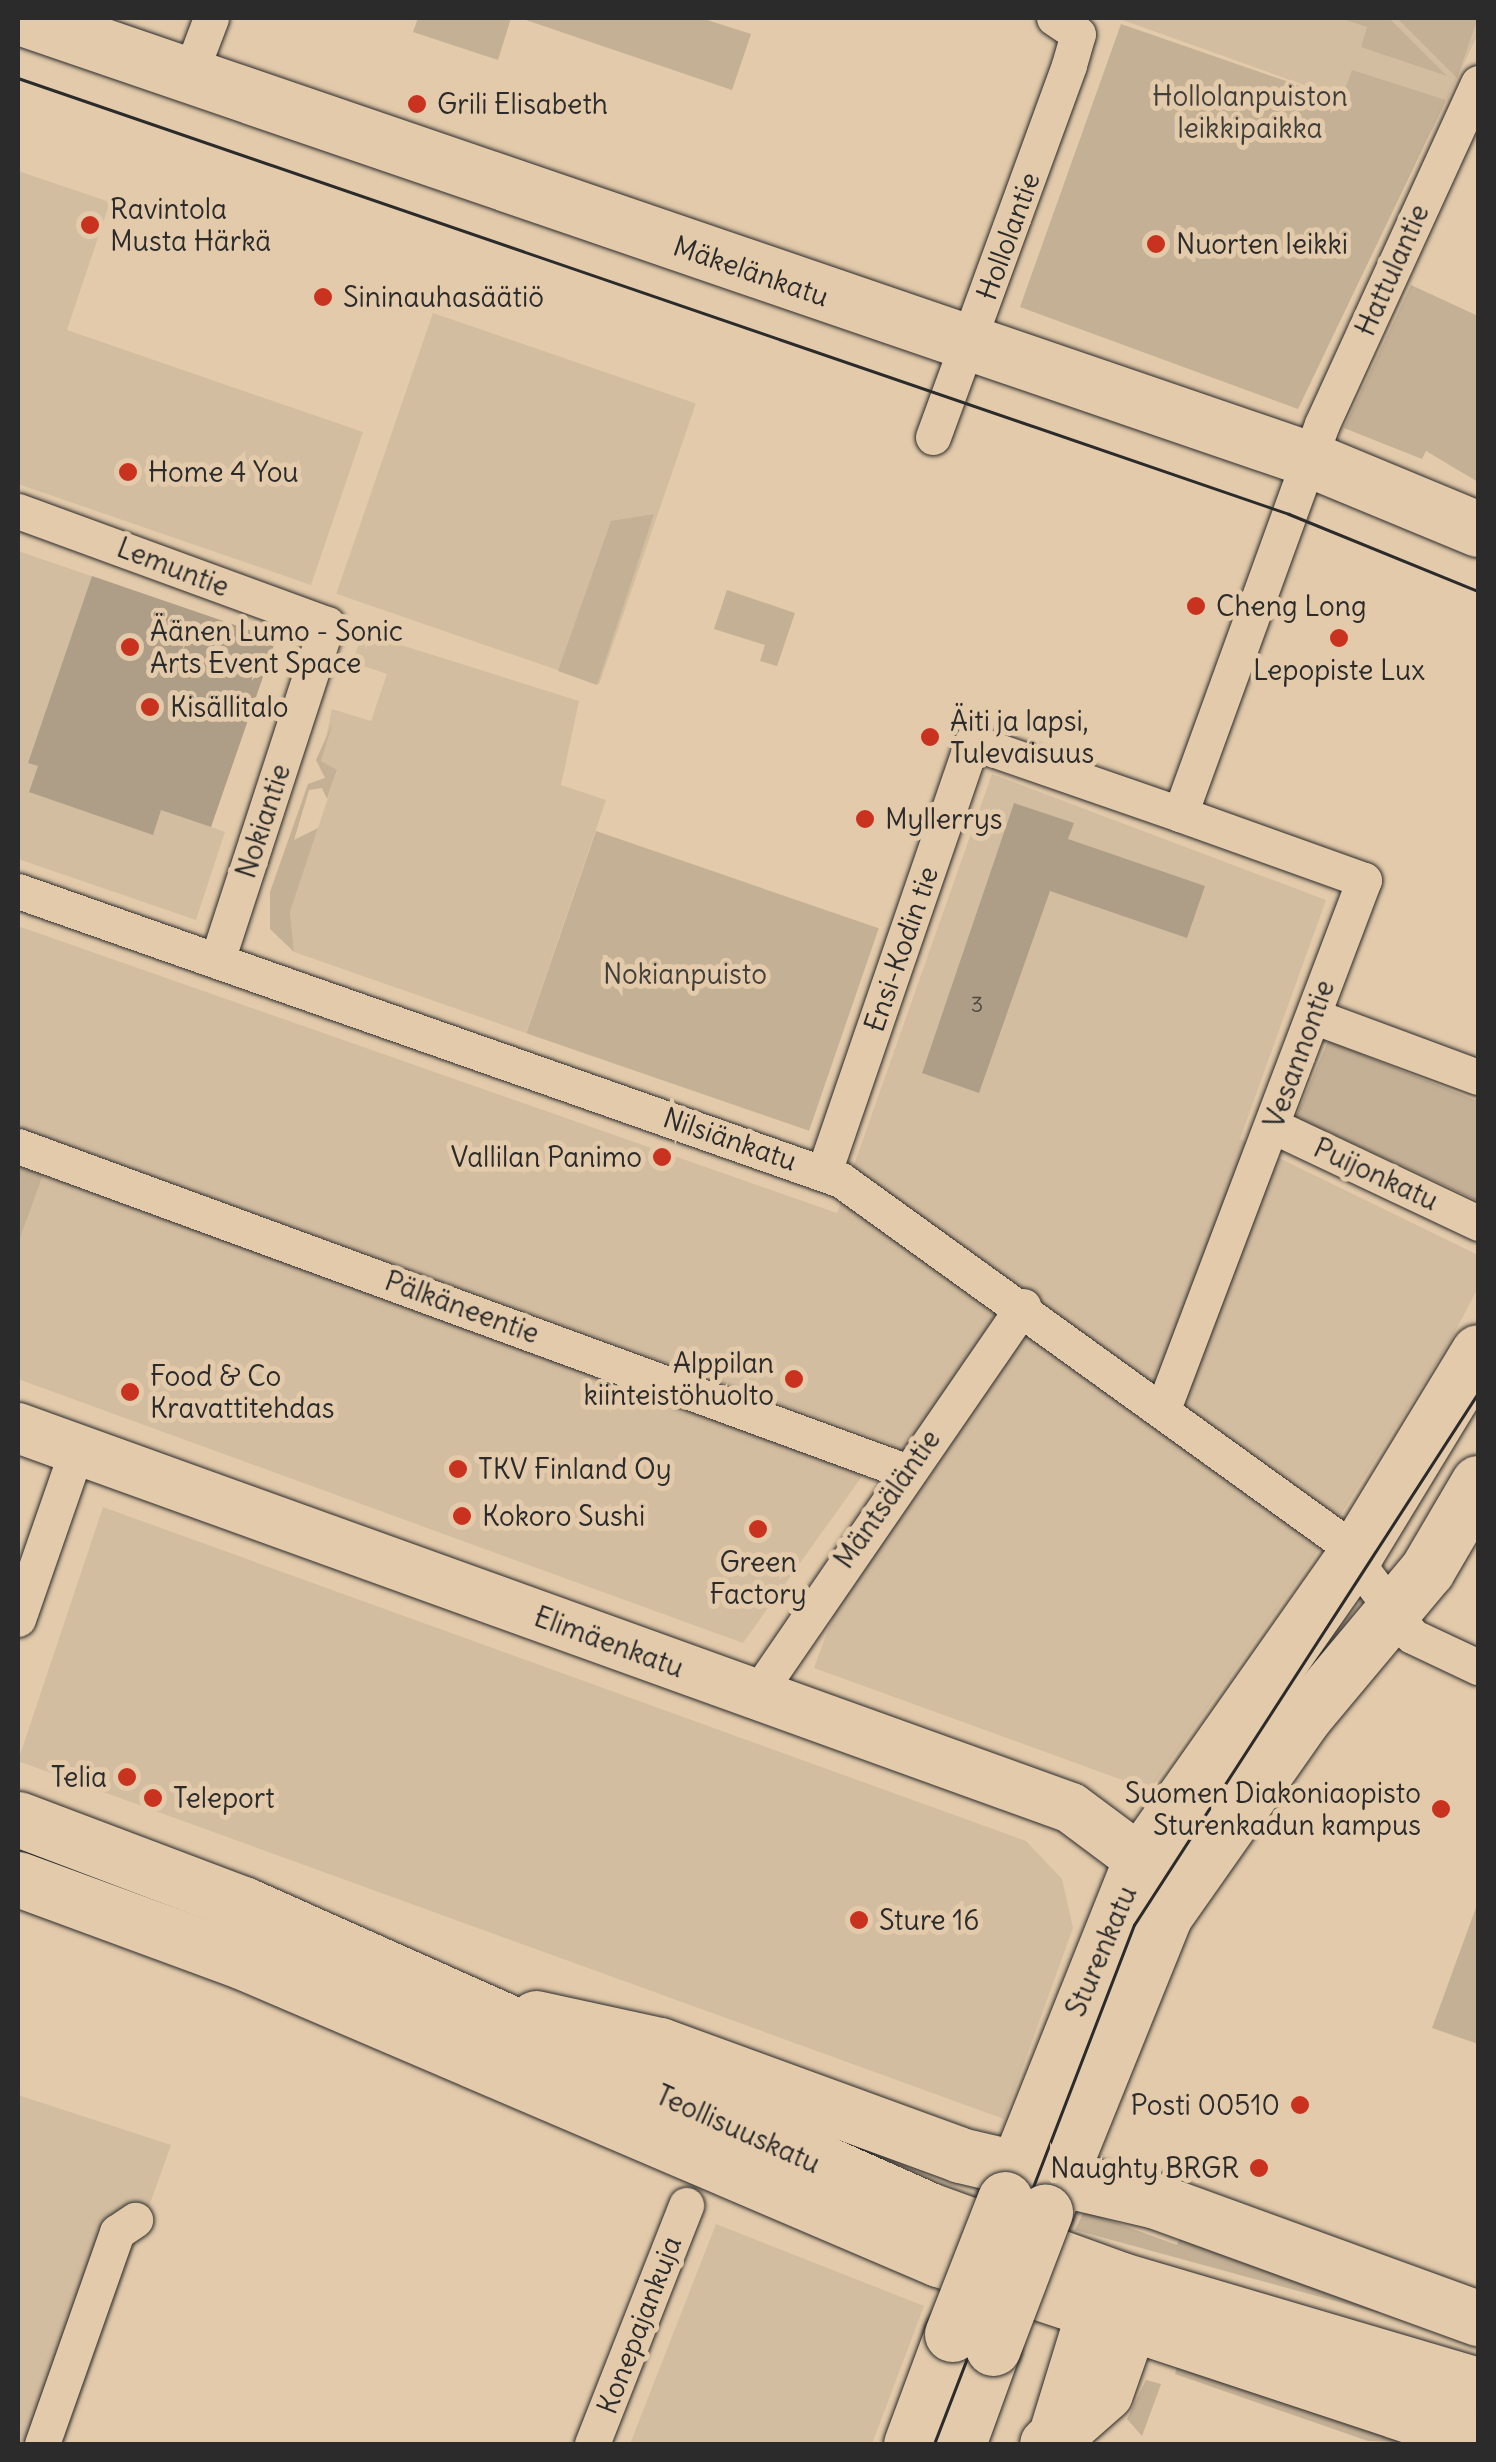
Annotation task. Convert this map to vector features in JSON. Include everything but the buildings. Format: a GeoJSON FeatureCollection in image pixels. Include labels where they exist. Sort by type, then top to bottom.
{"type":"FeatureCollection","features":[{"type":"Feature","properties":{"kind":"main road","name":"Mäkelänkatu"},"geometry":{"type":"LineString","coordinates":[[22,18],[1308,459],[1478,529]]}},
{"type":"Feature","properties":{"kind":"main road","name":"Sturenkatu"},"geometry":{"type":"LineString","coordinates":[[911,2444],[972,2341],[1030,2190],[1131,1982],[1161,1875],[1478,1352]]}},
{"type":"Feature","properties":{"kind":"main road","name":"Sturenkatu"},"geometry":{"type":"LineString","coordinates":[[1161,1875],[1428,1570],[1478,1483]]}},
{"type":"Feature","properties":{"kind":"main road","name":"Teollisuuskatu"},"geometry":{"type":"LineString","coordinates":[[18,1820],[242,1904],[474,2011],[929,2210],[1114,2306],[1478,2438]]}},
{"type":"Feature","properties":{"kind":"main road","name":"Teollisuuskatu"},"geometry":{"type":"LineString","coordinates":[[18,1879],[241,1961],[938,2258],[1114,2306],[1478,2385]]}},
{"type":"Feature","properties":{"kind":"main road"},"geometry":{"type":"LineString","coordinates":[[474,2011],[594,2025],[1030,2190],[1111,2193],[1156,2200],[1478,2318]]}},
{"type":"Feature","properties":{"kind":"main road"},"geometry":{"type":"LineString","coordinates":[[1059,2441],[1105,2393],[1114,2306]]}},
{"type":"Feature","properties":{"kind":"main road","name":"Sturenkatu"},"geometry":{"type":"LineString","coordinates":[[958,2444],[972,2341]]}},
{"type":"Feature","properties":{"kind":"street"},"geometry":{"type":"LineString","coordinates":[[189,76],[211,18]]}},
{"type":"Feature","properties":{"kind":"street","name":"Hollolantie"},"geometry":{"type":"LineString","coordinates":[[933,437],[970,346],[1066,26]]}},
{"type":"Feature","properties":{"kind":"street","name":"Hattulantie"},"geometry":{"type":"LineString","coordinates":[[1180,814],[1308,459],[1478,83]]}},
{"type":"Feature","properties":{"kind":"street","name":"Lemuntie"},"geometry":{"type":"LineString","coordinates":[[18,511],[327,624]]}},
{"type":"Feature","properties":{"kind":"street","name":"Nokiantie"},"geometry":{"type":"LineString","coordinates":[[217,961],[327,624]]}},
{"type":"Feature","properties":{"kind":"street","name":"Ensi-Kodin tie"},"geometry":{"type":"LineString","coordinates":[[824,1172],[972,742],[1180,814]]}},
{"type":"Feature","properties":{"kind":"street","name":"Vesannontie"},"geometry":{"type":"LineString","coordinates":[[1162,1409],[1364,880],[1180,814]]}},
{"type":"Feature","properties":{"kind":"street","name":"Nilsiänkatu"},"geometry":{"type":"LineString","coordinates":[[18,892],[824,1172],[1023,1306],[1356,1553]]}},
{"type":"Feature","properties":{"kind":"street"},"geometry":{"type":"LineString","coordinates":[[1313,1016],[1478,1077]]}},
{"type":"Feature","properties":{"kind":"street","name":"Puijonkatu"},"geometry":{"type":"LineString","coordinates":[[1273,1126],[1478,1222]]}},
{"type":"Feature","properties":{"kind":"street","name":"Pälkäneentie"},"geometry":{"type":"LineString","coordinates":[[18,1146],[905,1471]]}},
{"type":"Feature","properties":{"kind":"street","name":"Mäntsäläntie"},"geometry":{"type":"LineString","coordinates":[[756,1695],[905,1471],[1023,1306]]}},
{"type":"Feature","properties":{"kind":"street","name":"Elimäenkatu"},"geometry":{"type":"LineString","coordinates":[[18,1428],[1071,1808],[1161,1875]]}},
{"type":"Feature","properties":{"kind":"street"},"geometry":{"type":"LineString","coordinates":[[18,1619],[77,1450]]}},
{"type":"Feature","properties":{"kind":"street"},"geometry":{"type":"LineString","coordinates":[[1356,1553],[1390,1611],[1412,1636],[1478,1667]]}},
{"type":"Feature","properties":{"kind":"street","name":"Konepajankuja"},"geometry":{"type":"LineString","coordinates":[[592,2444],[686,2205]]}},
{"type":"Feature","properties":{"kind":"street"},"geometry":{"type":"LineString","coordinates":[[42,2444],[117,2232],[136,2220]]}},
{"type":"Feature","properties":{"kind":"shaded area"},"geometry":{"type":"Polygon","coordinates":[[[1117,18],[1478,18],[1478,34],[1432,131],[1117,18]]]}},
{"type":"Feature","properties":{"kind":"shaded area"},"geometry":{"type":"Polygon","coordinates":[[[18,171],[110,202],[67,330],[363,432],[311,585],[18,484],[18,171]]]}},
{"type":"Feature","properties":{"kind":"shaded area"},"geometry":{"type":"Polygon","coordinates":[[[433,313],[696,404],[599,684],[336,594],[433,313]]]}},
{"type":"Feature","properties":{"kind":"shaded area","name":"Kisällitalo"},"geometry":{"type":"Polygon","coordinates":[[[18,551],[276,639],[211,827],[225,832],[196,920],[18,859],[18,551]]]}},
{"type":"Feature","properties":{"kind":"shaded area"},"geometry":{"type":"Polygon","coordinates":[[[363,633],[579,701],[561,785],[606,800],[526,1033],[294,952],[290,912],[337,771],[321,761],[332,709],[371,721],[387,674],[352,662],[363,633]]]}},
{"type":"Feature","properties":{"kind":"shaded area"},"geometry":{"type":"Polygon","coordinates":[[[992,774],[1326,900],[1240,1139],[1478,1255],[1478,1288],[1450,1341],[1312,1560],[1150,1790],[814,1668],[837,1605],[932,1473],[888,1443],[18,1127],[18,926],[837,1213],[992,774]]]}},
{"type":"Feature","properties":{"kind":"shaded area"},"geometry":{"type":"Polygon","coordinates":[[[43,1175],[865,1472],[743,1643],[18,1379],[18,1244],[43,1175]]]}},
{"type":"Feature","properties":{"kind":"shaded area"},"geometry":{"type":"Polygon","coordinates":[[[103,1507],[1026,1841],[1062,1879],[1073,1928],[1004,2119],[18,1761],[103,1507]]]}},
{"type":"Feature","properties":{"kind":"shaded area"},"geometry":{"type":"Polygon","coordinates":[[[18,2095],[171,2145],[64,2444],[18,2444],[18,2095]]]}},
{"type":"Feature","properties":{"kind":"shaded area"},"geometry":{"type":"Polygon","coordinates":[[[716,2224],[924,2306],[872,2444],[630,2444],[716,2224]]]}},
{"type":"Feature","properties":{"kind":"green space"},"geometry":{"type":"Polygon","coordinates":[[[418,18],[511,18],[498,60],[413,32],[418,18]]]}},
{"type":"Feature","properties":{"kind":"green space"},"geometry":{"type":"Polygon","coordinates":[[[520,18],[701,18],[751,34],[732,90],[520,18]]]}},
{"type":"Feature","properties":{"kind":"green space"},"geometry":{"type":"Polygon","coordinates":[[[1340,18],[1389,18],[1447,76],[1361,47],[1367,27],[1340,18]]]}},
{"type":"Feature","properties":{"kind":"green space"},"geometry":{"type":"Polygon","coordinates":[[[1397,18],[1478,18],[1457,78],[1397,18]]]}},
{"type":"Feature","properties":{"kind":"green space","name":"Hollolanpuiston leikkipaikka"},"geometry":{"type":"Polygon","coordinates":[[[1121,24],[1341,100],[1352,70],[1446,100],[1298,409],[1020,307],[1121,24]]]}},
{"type":"Feature","properties":{"kind":"green space"},"geometry":{"type":"Polygon","coordinates":[[[1411,285],[1478,316],[1478,482],[1426,451],[1422,459],[1344,428],[1411,285]]]}},
{"type":"Feature","properties":{"kind":"green space"},"geometry":{"type":"Polygon","coordinates":[[[654,514],[597,685],[558,671],[611,521],[654,514]]]}},
{"type":"Feature","properties":{"kind":"green space"},"geometry":{"type":"Polygon","coordinates":[[[727,590],[795,613],[777,666],[760,661],[765,645],[714,629],[727,590]]]}},
{"type":"Feature","properties":{"kind":"green space"},"geometry":{"type":"Polygon","coordinates":[[[333,722],[321,761],[337,770],[327,799],[322,788],[309,790],[294,840],[318,828],[290,912],[294,952],[270,929],[270,892],[308,784],[325,778],[316,760],[333,722]]]}},
{"type":"Feature","properties":{"kind":"green space","name":"Nokianpuisto"},"geometry":{"type":"Polygon","coordinates":[[[596,831],[879,928],[809,1131],[526,1033],[596,831]]]}},
{"type":"Feature","properties":{"kind":"green space"},"geometry":{"type":"Polygon","coordinates":[[[1328,1041],[1478,1101],[1478,1201],[1296,1117],[1328,1041]]]}},
{"type":"Feature","properties":{"kind":"green space"},"geometry":{"type":"Polygon","coordinates":[[[18,1166],[43,1175],[18,1244],[18,1166]]]}},
{"type":"Feature","properties":{"kind":"green space"},"geometry":{"type":"Polygon","coordinates":[[[1478,1902],[1478,2044],[1432,2028],[1478,1902]]]}},
{"type":"Feature","properties":{"kind":"green space"},"geometry":{"type":"Polygon","coordinates":[[[1084,2211],[1177,2245],[1185,2223],[1386,2295],[1379,2313],[1075,2230],[1084,2211]]]}},
{"type":"Feature","properties":{"kind":"green space"},"geometry":{"type":"Polygon","coordinates":[[[1178,2362],[1440,2444],[1368,2441],[1175,2374],[1178,2362]]]}},
{"type":"Feature","properties":{"kind":"green space"},"geometry":{"type":"Polygon","coordinates":[[[1146,2380],[1161,2384],[1142,2436],[1127,2419],[1146,2380]]]}},
{"type":"Feature","properties":{"kind":"tram line"},"geometry":{"type":"LineString","coordinates":[[18,78],[1289,514],[1478,591]]}},
{"type":"Feature","properties":{"kind":"tram line"},"geometry":{"type":"LineString","coordinates":[[934,2444],[1134,1925],[1478,1393]]}},
{"type":"Feature","properties":{"kind":"place","name":"Grili Elisabeth"},"geometry":{"type":"Point","coordinates":[417,104]}},
{"type":"Feature","properties":{"kind":"place","name":"Ravintola Musta Härkä"},"geometry":{"type":"Point","coordinates":[90,225]}},
{"type":"Feature","properties":{"kind":"place","name":"Nuorten leikki"},"geometry":{"type":"Point","coordinates":[1156,244]}},
{"type":"Feature","properties":{"kind":"place","name":"Sininauhasäätiö"},"geometry":{"type":"Point","coordinates":[323,297]}},
{"type":"Feature","properties":{"kind":"place","name":"Home 4 You"},"geometry":{"type":"Point","coordinates":[128,472]}},
{"type":"Feature","properties":{"kind":"place","name":"Cheng Long"},"geometry":{"type":"Point","coordinates":[1196,606]}},
{"type":"Feature","properties":{"kind":"place","name":"Lepopiste Lux"},"geometry":{"type":"Point","coordinates":[1339,638]}},
{"type":"Feature","properties":{"kind":"place","name":"Äänen Lumo - Sonic Arts Event Space"},"geometry":{"type":"Point","coordinates":[130,647]}},
{"type":"Feature","properties":{"kind":"place","name":"Kisällitalo"},"geometry":{"type":"Point","coordinates":[150,707]}},
{"type":"Feature","properties":{"kind":"place","name":"Äiti ja lapsi, Tulevaisuus"},"geometry":{"type":"Point","coordinates":[930,737]}},
{"type":"Feature","properties":{"kind":"place","name":"Myllerrys"},"geometry":{"type":"Point","coordinates":[865,819]}},
{"type":"Feature","properties":{"kind":"place","name":"Vallilan Panimo"},"geometry":{"type":"Point","coordinates":[662,1157]}},
{"type":"Feature","properties":{"kind":"place","name":"Alppilan kiinteistöhuolto"},"geometry":{"type":"Point","coordinates":[794,1379]}},
{"type":"Feature","properties":{"kind":"place","name":"Food & Co Kravattitehdas"},"geometry":{"type":"Point","coordinates":[130,1392]}},
{"type":"Feature","properties":{"kind":"place","name":"TKV Finland Oy"},"geometry":{"type":"Point","coordinates":[458,1469]}},
{"type":"Feature","properties":{"kind":"place","name":"Kokoro Sushi"},"geometry":{"type":"Point","coordinates":[462,1516]}},
{"type":"Feature","properties":{"kind":"place","name":"Green Factory"},"geometry":{"type":"Point","coordinates":[758,1529]}},
{"type":"Feature","properties":{"kind":"place","name":"Telia"},"geometry":{"type":"Point","coordinates":[127,1777]}},
{"type":"Feature","properties":{"kind":"place","name":"Teleport"},"geometry":{"type":"Point","coordinates":[153,1798]}},
{"type":"Feature","properties":{"kind":"place","name":"Suomen Diakoniaopisto Sturenkadun kampus"},"geometry":{"type":"Point","coordinates":[1441,1809]}},
{"type":"Feature","properties":{"kind":"place","name":"Sture 16"},"geometry":{"type":"Point","coordinates":[859,1920]}},
{"type":"Feature","properties":{"kind":"place","name":"Posti 00510"},"geometry":{"type":"Point","coordinates":[1300,2105]}},
{"type":"Feature","properties":{"kind":"place","name":"Naughty BRGR"},"geometry":{"type":"Point","coordinates":[1259,2168]}}]}
